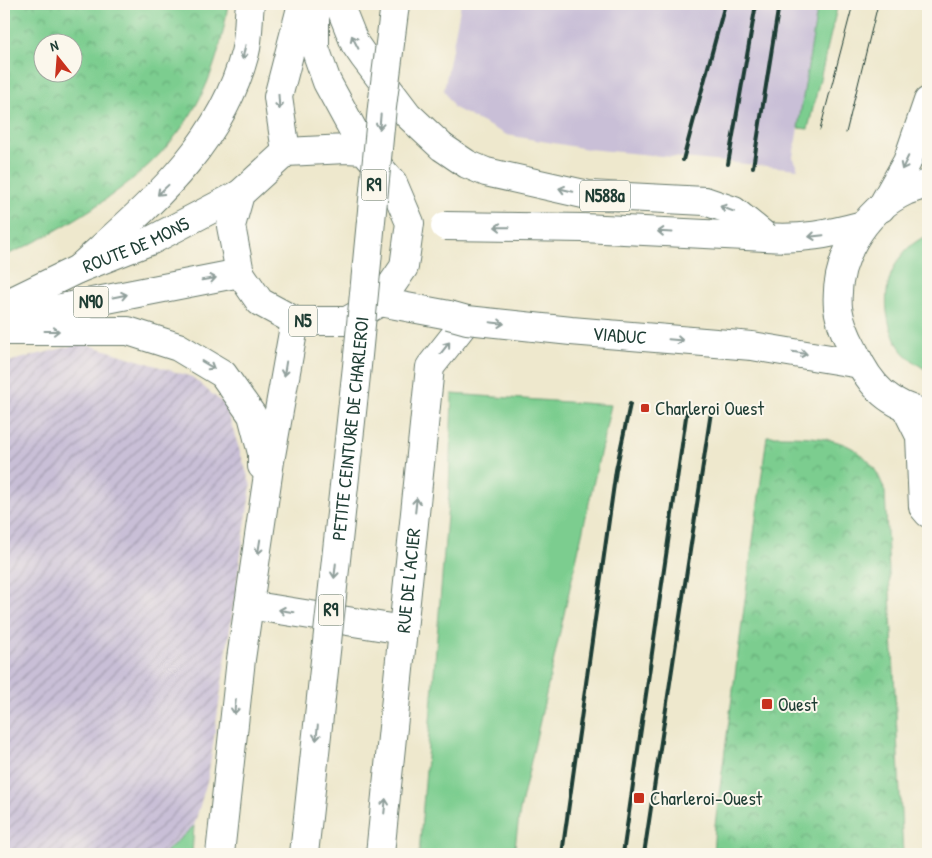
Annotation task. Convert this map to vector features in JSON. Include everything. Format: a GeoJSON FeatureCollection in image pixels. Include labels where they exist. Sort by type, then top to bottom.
{"type":"FeatureCollection","features":[{"type":"Feature","properties":{"kind":"main road"},"geometry":{"type":"LineString","coordinates":[[78,269],[170,185],[212,130],[233,91],[246,51],[250,4]]}},
{"type":"Feature","properties":{"kind":"main road"},"geometry":{"type":"LineString","coordinates":[[286,152],[278,97],[302,4]]}},
{"type":"Feature","properties":{"kind":"main road"},"geometry":{"type":"LineString","coordinates":[[315,4],[315,48],[327,82],[364,150],[393,183],[410,223]]}},
{"type":"Feature","properties":{"kind":"main road","name":"N588a"},"geometry":{"type":"LineString","coordinates":[[338,4],[364,57],[408,114],[442,147],[467,164],[486,172],[588,195],[705,201],[734,211],[766,237]]}},
{"type":"Feature","properties":{"kind":"main road","name":"PETITE CEINTURE DE CHARLEROI"},"geometry":{"type":"LineString","coordinates":[[304,854],[356,376],[382,107],[395,4]]}},
{"type":"Feature","properties":{"kind":"main road"},"geometry":{"type":"LineString","coordinates":[[872,216],[907,162],[928,101]]}},
{"type":"Feature","properties":{"kind":"main road"},"geometry":{"type":"LineString","coordinates":[[240,194],[286,152],[364,150]]}},
{"type":"Feature","properties":{"kind":"main road","name":"N588a"},"geometry":{"type":"LineString","coordinates":[[410,223],[445,226],[583,228],[787,239],[823,236],[872,216],[906,191],[928,184]]}},
{"type":"Feature","properties":{"kind":"main road","name":"ROUTE DE MONS"},"geometry":{"type":"LineString","coordinates":[[4,305],[78,269],[152,240],[240,194]]}},
{"type":"Feature","properties":{"kind":"main road","name":"N5"},"geometry":{"type":"LineString","coordinates":[[240,194],[231,226],[240,274],[260,302],[294,321],[347,321],[380,302],[404,267],[410,223]]}},
{"type":"Feature","properties":{"kind":"main road","name":"N588a"},"geometry":{"type":"LineString","coordinates":[[872,216],[844,261],[839,286],[838,309],[845,333],[860,364],[888,399],[917,411],[923,508],[928,514]]}},
{"type":"Feature","properties":{"kind":"main road","name":"ROUTE DE MONS"},"geometry":{"type":"LineString","coordinates":[[4,319],[240,274]]}},
{"type":"Feature","properties":{"kind":"main road","name":"VIADUC"},"geometry":{"type":"LineString","coordinates":[[380,302],[458,318],[752,346],[860,364]]}},
{"type":"Feature","properties":{"kind":"main road","name":"RUE DE L'ACIER"},"geometry":{"type":"LineString","coordinates":[[380,854],[430,367],[458,318]]}},
{"type":"Feature","properties":{"kind":"main road"},"geometry":{"type":"LineString","coordinates":[[220,854],[240,669],[270,461],[294,321]]}},
{"type":"Feature","properties":{"kind":"main road"},"geometry":{"type":"LineString","coordinates":[[4,331],[128,331],[178,347],[223,374],[252,415],[262,453],[263,518]]}},
{"type":"Feature","properties":{"kind":"main road"},"geometry":{"type":"LineString","coordinates":[[249,605],[403,630]]}},
{"type":"Feature","properties":{"kind":"shaded area"},"geometry":{"type":"Polygon","coordinates":[[[461,4],[819,4],[793,157],[798,169],[588,149],[507,135],[454,108],[444,90],[461,4]]]}},
{"type":"Feature","properties":{"kind":"shaded area"},"geometry":{"type":"Polygon","coordinates":[[[83,343],[192,377],[225,405],[251,486],[208,778],[194,826],[163,854],[4,854],[4,363],[83,343]]]}},
{"type":"Feature","properties":{"kind":"green space"},"geometry":{"type":"Polygon","coordinates":[[[4,4],[228,4],[212,70],[200,98],[184,124],[166,147],[119,190],[90,210],[26,246],[4,256],[4,4]]]}},
{"type":"Feature","properties":{"kind":"green space"},"geometry":{"type":"Polygon","coordinates":[[[818,4],[838,4],[808,129],[798,128],[818,4]]]}},
{"type":"Feature","properties":{"kind":"green space"},"geometry":{"type":"Polygon","coordinates":[[[928,235],[928,371],[911,359],[897,343],[887,313],[887,297],[894,267],[902,254],[914,243],[928,235]]]}},
{"type":"Feature","properties":{"kind":"green space"},"geometry":{"type":"Polygon","coordinates":[[[452,394],[611,405],[520,810],[514,854],[419,854],[449,492],[452,394]]]}},
{"type":"Feature","properties":{"kind":"green space"},"geometry":{"type":"Polygon","coordinates":[[[767,436],[822,438],[839,442],[853,449],[866,459],[877,473],[885,492],[903,854],[713,854],[715,825],[767,436]]]}},
{"type":"Feature","properties":{"kind":"green space"},"geometry":{"type":"Polygon","coordinates":[[[194,826],[192,854],[163,854],[194,826]]]}},
{"type":"Feature","properties":{"kind":"tram line"},"geometry":{"type":"LineString","coordinates":[[820,130],[853,4]]}},
{"type":"Feature","properties":{"kind":"tram line"},"geometry":{"type":"LineString","coordinates":[[846,133],[878,4]]}},
{"type":"Feature","properties":{"kind":"railway"},"geometry":{"type":"LineString","coordinates":[[683,160],[725,4]]}},
{"type":"Feature","properties":{"kind":"railway"},"geometry":{"type":"LineString","coordinates":[[728,164],[756,4]]}},
{"type":"Feature","properties":{"kind":"railway"},"geometry":{"type":"LineString","coordinates":[[753,167],[779,4]]}},
{"type":"Feature","properties":{"kind":"railway"},"geometry":{"type":"LineString","coordinates":[[562,854],[616,470],[630,404]]}},
{"type":"Feature","properties":{"kind":"railway"},"geometry":{"type":"LineString","coordinates":[[623,854],[687,410]]}},
{"type":"Feature","properties":{"kind":"railway"},"geometry":{"type":"LineString","coordinates":[[644,854],[711,412]]}},
{"type":"Feature","properties":{"kind":"place","name":"Charleroi Ouest"},"geometry":{"type":"Point","coordinates":[645,408]}},
{"type":"Feature","properties":{"kind":"place","name":"Ouest"},"geometry":{"type":"Point","coordinates":[767,704]}},
{"type":"Feature","properties":{"kind":"place","name":"Charleroi-Ouest"},"geometry":{"type":"Point","coordinates":[639,798]}}]}
